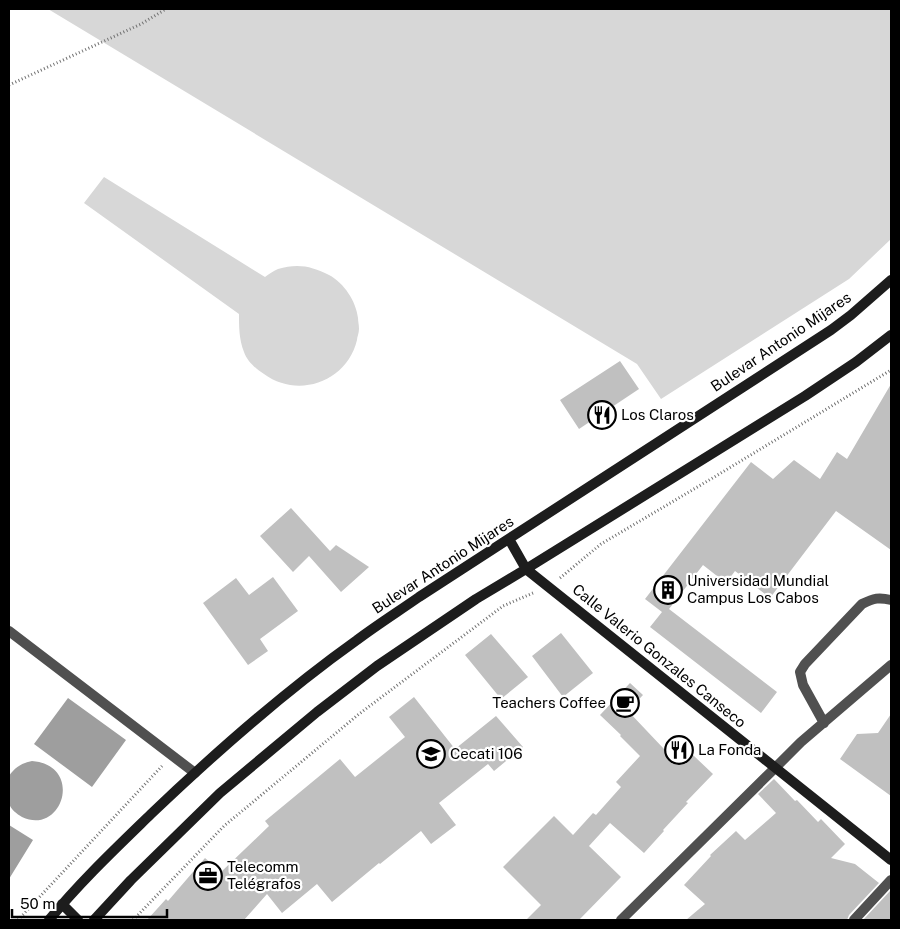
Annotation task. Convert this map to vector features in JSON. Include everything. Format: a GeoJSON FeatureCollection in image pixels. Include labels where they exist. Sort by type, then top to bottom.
{"type":"FeatureCollection","features":[{"type":"Feature","properties":{"kind":"main road","name":"Bulevar Antonio Mijares"},"geometry":{"type":"LineString","coordinates":[[49,920],[123,841],[195,773],[296,686],[356,640],[419,597],[830,330],[851,315],[891,280]]}},
{"type":"Feature","properties":{"kind":"main road"},"geometry":{"type":"LineString","coordinates":[[94,920],[145,866],[220,793],[317,712],[377,666],[476,599],[805,396],[856,362],[891,335]]}},
{"type":"Feature","properties":{"kind":"main road"},"geometry":{"type":"LineString","coordinates":[[509,539],[526,569]]}},
{"type":"Feature","properties":{"kind":"main road","name":"Calle Valerio Gonzales Canseco"},"geometry":{"type":"LineString","coordinates":[[526,569],[891,860]]}},
{"type":"Feature","properties":{"kind":"main road"},"geometry":{"type":"LineString","coordinates":[[62,904],[78,920]]}},
{"type":"Feature","properties":{"kind":"street"},"geometry":{"type":"LineString","coordinates":[[824,723],[803,685],[800,672],[805,664],[862,604],[872,599],[882,598],[891,600]]}},
{"type":"Feature","properties":{"kind":"street"},"geometry":{"type":"LineString","coordinates":[[9,631],[195,773]]}},
{"type":"Feature","properties":{"kind":"street"},"geometry":{"type":"LineString","coordinates":[[621,920],[802,742],[891,665]]}},
{"type":"Feature","properties":{"kind":"street"},"geometry":{"type":"LineString","coordinates":[[854,920],[891,880]]}},
{"type":"Feature","properties":{"kind":"path"},"geometry":{"type":"LineString","coordinates":[[9,85],[141,24],[166,9]]}},
{"type":"Feature","properties":{"kind":"path"},"geometry":{"type":"LineString","coordinates":[[134,920],[224,826],[360,714],[503,606],[548,587],[601,544],[891,370]]}},
{"type":"Feature","properties":{"kind":"path"},"geometry":{"type":"LineString","coordinates":[[18,920],[172,756]]}},
{"type":"Feature","properties":{"kind":"shaded area"},"geometry":{"type":"Polygon","coordinates":[[[48,9],[891,9],[891,239],[849,279],[661,399],[637,364],[48,9]]]}},
{"type":"Feature","properties":{"kind":"shaded area"},"geometry":{"type":"Polygon","coordinates":[[[104,177],[265,277],[285,267],[304,266],[317,269],[334,278],[352,299],[357,312],[359,326],[352,355],[343,367],[332,376],[320,382],[306,385],[291,385],[277,381],[258,370],[247,359],[242,347],[239,314],[84,203],[104,177]]]}},
{"type":"Feature","properties":{"kind":"shaded area"},"geometry":{"type":"Polygon","coordinates":[[[68,698],[126,740],[92,787],[34,744],[68,698]]]}},
{"type":"Feature","properties":{"kind":"shaded area"},"geometry":{"type":"Polygon","coordinates":[[[32,761],[48,765],[58,774],[62,785],[62,798],[57,809],[48,817],[36,820],[22,817],[16,813],[10,805],[8,797],[9,776],[19,766],[32,761]]]}},
{"type":"Feature","properties":{"kind":"shaded area"},"geometry":{"type":"Polygon","coordinates":[[[9,825],[33,840],[9,879],[9,825]]]}},
{"type":"Feature","properties":{"kind":"building"},"geometry":{"type":"Polygon","coordinates":[[[620,361],[639,389],[579,429],[560,400],[620,361]]]}},
{"type":"Feature","properties":{"kind":"building","name":"Universidad Mundial Campus Los Cabos"},"geometry":{"type":"Polygon","coordinates":[[[891,384],[891,550],[836,511],[770,598],[735,571],[726,583],[703,565],[669,609],[777,692],[761,713],[650,627],[662,612],[645,599],[751,462],[773,479],[794,460],[820,479],[837,452],[847,459],[891,384]]]}},
{"type":"Feature","properties":{"kind":"building"},"geometry":{"type":"Polygon","coordinates":[[[291,508],[330,551],[336,545],[369,567],[341,592],[309,556],[293,572],[260,536],[291,508]]]}},
{"type":"Feature","properties":{"kind":"building"},"geometry":{"type":"Polygon","coordinates":[[[273,577],[298,611],[260,639],[268,651],[248,665],[203,603],[236,578],[249,595],[273,577]]]}},
{"type":"Feature","properties":{"kind":"building"},"geometry":{"type":"Polygon","coordinates":[[[561,633],[593,673],[563,697],[532,656],[561,633]]]}},
{"type":"Feature","properties":{"kind":"building"},"geometry":{"type":"Polygon","coordinates":[[[491,634],[528,677],[501,699],[465,655],[491,634]]]}},
{"type":"Feature","properties":{"kind":"building"},"geometry":{"type":"Polygon","coordinates":[[[630,683],[643,695],[628,711],[664,749],[675,738],[713,774],[686,802],[688,803],[644,853],[610,823],[589,846],[621,877],[579,920],[526,920],[541,905],[503,867],[554,816],[573,835],[593,813],[596,815],[621,787],[616,782],[640,756],[600,715],[630,683]]]}},
{"type":"Feature","properties":{"kind":"building"},"geometry":{"type":"Polygon","coordinates":[[[414,697],[455,749],[496,716],[523,747],[494,771],[488,764],[439,803],[456,825],[431,844],[421,831],[332,902],[317,884],[282,913],[267,894],[244,920],[147,920],[166,899],[168,901],[205,858],[221,872],[269,826],[265,821],[340,759],[355,777],[405,737],[389,717],[414,697]]]}},
{"type":"Feature","properties":{"kind":"building"},"geometry":{"type":"Polygon","coordinates":[[[891,714],[891,796],[840,759],[857,734],[878,733],[891,714]]]}},
{"type":"Feature","properties":{"kind":"building"},"geometry":{"type":"Polygon","coordinates":[[[774,779],[818,822],[821,819],[845,844],[831,858],[855,864],[879,883],[849,915],[847,920],[686,920],[705,904],[684,885],[710,855],[736,831],[745,840],[776,813],[758,794],[774,779]]]}},
{"type":"Feature","properties":{"kind":"building"},"geometry":{"type":"Polygon","coordinates":[[[890,891],[891,920],[863,920],[890,891]]]}},
{"type":"Feature","properties":{"kind":"place","name":"Los Claros"},"geometry":{"type":"Point","coordinates":[602,415]}},
{"type":"Feature","properties":{"kind":"place","name":"Universidad Mundial Campus Los Cabos"},"geometry":{"type":"Point","coordinates":[668,590]}},
{"type":"Feature","properties":{"kind":"place","name":"Teachers Coffee"},"geometry":{"type":"Point","coordinates":[625,703]}},
{"type":"Feature","properties":{"kind":"place","name":"La Fonda"},"geometry":{"type":"Point","coordinates":[679,750]}},
{"type":"Feature","properties":{"kind":"place","name":"Cecati 106"},"geometry":{"type":"Point","coordinates":[431,754]}},
{"type":"Feature","properties":{"kind":"place","name":"Telecomm Telégrafos"},"geometry":{"type":"Point","coordinates":[208,876]}}]}
